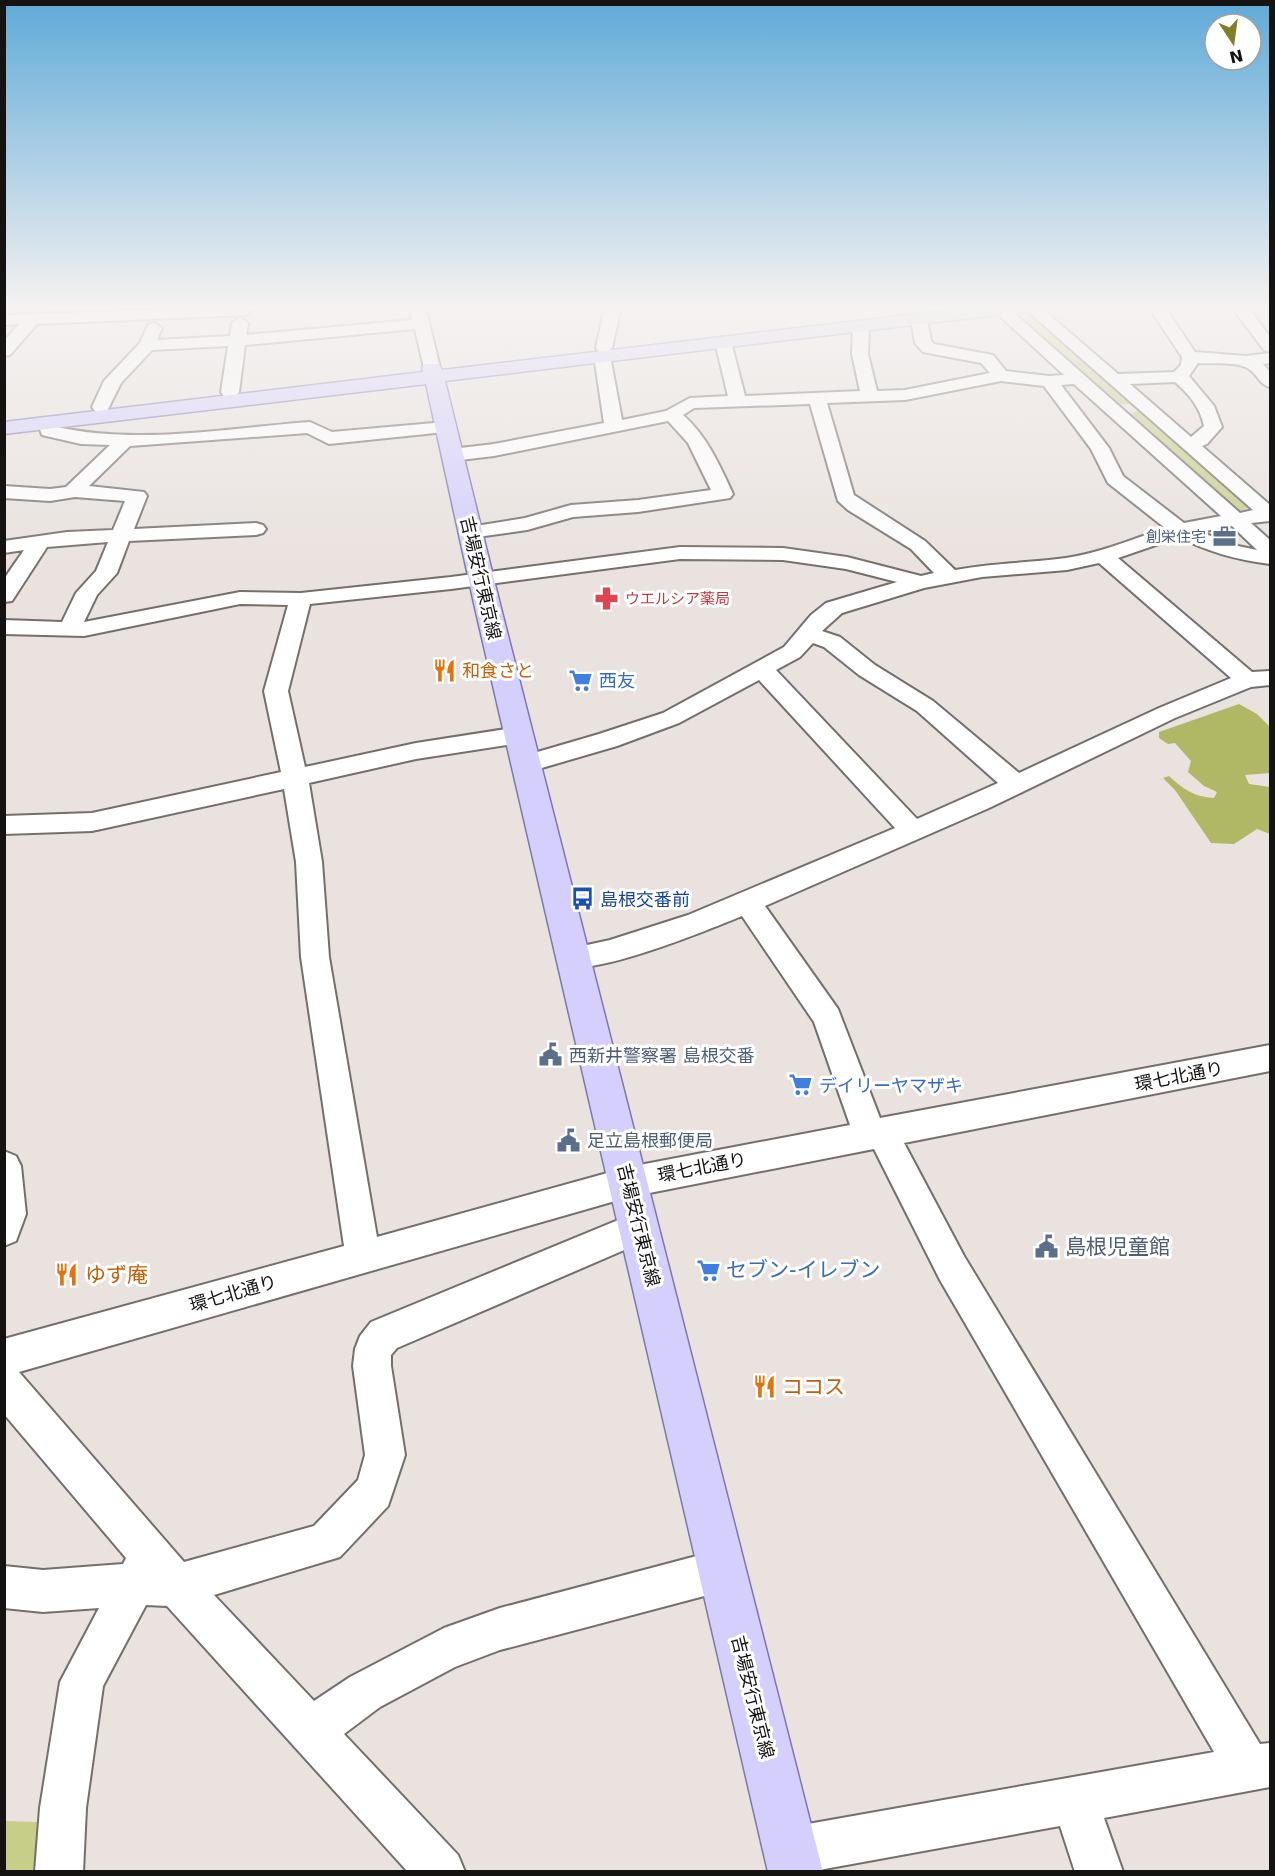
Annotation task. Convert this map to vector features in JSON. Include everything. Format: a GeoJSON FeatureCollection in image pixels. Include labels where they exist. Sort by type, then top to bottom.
{"type":"FeatureCollection","features":[{"type":"Feature","properties":{"kind":"main road"},"geometry":{"type":"LineString","coordinates":[[4,428],[257,394]]}},
{"type":"Feature","properties":{"kind":"main road","name":"吉場安行東京線"},"geometry":{"type":"LineString","coordinates":[[438,394],[793,1862]]}},
{"type":"Feature","properties":{"kind":"main road"},"geometry":{"type":"LineString","coordinates":[[4,419],[101,407],[229,397]]}},
{"type":"Feature","properties":{"kind":"street"},"geometry":{"type":"LineString","coordinates":[[101,407],[107,394]]}},
{"type":"Feature","properties":{"kind":"street"},"geometry":{"type":"LineString","coordinates":[[222,434],[230,394]]}},
{"type":"Feature","properties":{"kind":"street"},"geometry":{"type":"LineString","coordinates":[[609,394],[614,428]]}},
{"type":"Feature","properties":{"kind":"street"},"geometry":{"type":"LineString","coordinates":[[736,394],[738,401]]}},
{"type":"Feature","properties":{"kind":"street"},"geometry":{"type":"LineString","coordinates":[[452,455],[494,450],[614,428],[672,415],[690,403],[912,394]]}},
{"type":"Feature","properties":{"kind":"street"},"geometry":{"type":"LineString","coordinates":[[1059,394],[1100,448],[1115,479],[1180,530],[1206,543],[1234,552],[1270,558]]}},
{"type":"Feature","properties":{"kind":"street"},"geometry":{"type":"LineString","coordinates":[[1093,394],[1270,550]]}},
{"type":"Feature","properties":{"kind":"street"},"geometry":{"type":"LineString","coordinates":[[1131,394],[1270,514]]}},
{"type":"Feature","properties":{"kind":"street"},"geometry":{"type":"LineString","coordinates":[[1190,444],[1200,440],[1213,428],[1212,416],[1196,394]]}},
{"type":"Feature","properties":{"kind":"street"},"geometry":{"type":"LineString","coordinates":[[818,399],[845,497],[855,506],[918,545],[950,577]]}},
{"type":"Feature","properties":{"kind":"street"},"geometry":{"type":"LineString","coordinates":[[1111,409],[1131,409],[1141,402]]}},
{"type":"Feature","properties":{"kind":"street"},"geometry":{"type":"LineString","coordinates":[[470,532],[527,524],[571,511],[639,506],[723,494],[705,455],[682,423],[672,415]]}},
{"type":"Feature","properties":{"kind":"street"},"geometry":{"type":"LineString","coordinates":[[47,423],[48,431],[81,438],[125,441],[310,427],[329,438],[445,427]]}},
{"type":"Feature","properties":{"kind":"street"},"geometry":{"type":"LineString","coordinates":[[4,492],[68,494],[125,441]]}},
{"type":"Feature","properties":{"kind":"street"},"geometry":{"type":"LineString","coordinates":[[70,629],[87,593],[106,573],[136,496],[73,490]]}},
{"type":"Feature","properties":{"kind":"street"},"geometry":{"type":"LineString","coordinates":[[526,764],[608,740],[671,718],[792,652],[819,620],[834,608],[921,582],[982,571],[1067,564],[1103,556],[1180,530],[1270,514]]}},
{"type":"Feature","properties":{"kind":"street"},"geometry":{"type":"LineString","coordinates":[[4,547],[120,534],[256,530]]}},
{"type":"Feature","properties":{"kind":"street"},"geometry":{"type":"LineString","coordinates":[[4,597],[40,542]]}},
{"type":"Feature","properties":{"kind":"street"},"geometry":{"type":"LineString","coordinates":[[4,627],[84,629],[240,598],[301,599],[680,554],[783,554],[847,563],[921,582]]}},
{"type":"Feature","properties":{"kind":"street"},"geometry":{"type":"LineString","coordinates":[[1103,556],[1259,679]]}},
{"type":"Feature","properties":{"kind":"street"},"geometry":{"type":"LineString","coordinates":[[301,599],[276,691],[295,778],[309,862],[315,957],[363,1256]]}},
{"type":"Feature","properties":{"kind":"street"},"geometry":{"type":"LineString","coordinates":[[809,634],[832,642],[867,670],[925,706],[1015,784]]}},
{"type":"Feature","properties":{"kind":"street"},"geometry":{"type":"LineString","coordinates":[[762,669],[913,831]]}},
{"type":"Feature","properties":{"kind":"street"},"geometry":{"type":"LineString","coordinates":[[574,958],[610,951],[684,928],[748,902],[913,831],[1167,713],[1259,679]]}},
{"type":"Feature","properties":{"kind":"street"},"geometry":{"type":"LineString","coordinates":[[4,825],[92,822],[416,751],[519,735]]}},
{"type":"Feature","properties":{"kind":"street"},"geometry":{"type":"LineString","coordinates":[[748,902],[827,1018],[876,1133],[952,1268],[1260,1767],[1075,1799],[793,1862]]}},
{"type":"Feature","properties":{"kind":"street","name":"環七北通り"},"geometry":{"type":"LineString","coordinates":[[4,1358],[629,1182],[1270,1058]]}},
{"type":"Feature","properties":{"kind":"street"},"geometry":{"type":"LineString","coordinates":[[4,1166],[9,1214],[4,1230]]}},
{"type":"Feature","properties":{"kind":"street"},"geometry":{"type":"LineString","coordinates":[[4,1587],[43,1591],[154,1575],[327,1543],[374,1492],[385,1455],[372,1366],[373,1349],[384,1335],[640,1227]]}},
{"type":"Feature","properties":{"kind":"street"},"geometry":{"type":"LineString","coordinates":[[4,1384],[154,1575],[311,1730],[441,1872]]}},
{"type":"Feature","properties":{"kind":"street"},"geometry":{"type":"LineString","coordinates":[[311,1730],[365,1692],[444,1650],[500,1629],[723,1570]]}},
{"type":"Feature","properties":{"kind":"street"},"geometry":{"type":"LineString","coordinates":[[59,1872],[63,1808],[82,1682],[154,1575]]}},
{"type":"Feature","properties":{"kind":"street"},"geometry":{"type":"LineString","coordinates":[[1075,1799],[1099,1872]]}},
{"type":"Feature","properties":{"kind":"green space"},"geometry":{"type":"Polygon","coordinates":[[[1099,394],[1123,394],[1131,401],[1130,404],[1111,405],[1099,394]]]}},
{"type":"Feature","properties":{"kind":"green space"},"geometry":{"type":"Polygon","coordinates":[[[1143,410],[1250,505],[1249,508],[1239,511],[1224,507],[1124,414],[1143,410]]]}},
{"type":"Feature","properties":{"kind":"green space"},"geometry":{"type":"Polygon","coordinates":[[[1239,704],[1257,714],[1270,727],[1270,773],[1245,775],[1249,784],[1270,787],[1270,834],[1257,829],[1234,844],[1211,843],[1175,790],[1163,778],[1169,776],[1184,788],[1200,796],[1214,798],[1217,792],[1204,786],[1188,772],[1191,761],[1175,743],[1168,744],[1159,738],[1159,732],[1239,704]]]}},
{"type":"Feature","properties":{"kind":"green space"},"geometry":{"type":"Polygon","coordinates":[[[5,1821],[38,1822],[35,1871],[5,1871],[5,1821]]]}},
{"type":"Feature","properties":{"kind":"place","name":"創栄住宅"},"geometry":{"type":"Point","coordinates":[1224,537]}},
{"type":"Feature","properties":{"kind":"place","name":"ウエルシア薬局"},"geometry":{"type":"Point","coordinates":[607,599]}},
{"type":"Feature","properties":{"kind":"place","name":"和食さと"},"geometry":{"type":"Point","coordinates":[444,670]}},
{"type":"Feature","properties":{"kind":"place","name":"西友"},"geometry":{"type":"Point","coordinates":[581,680]}},
{"type":"Feature","properties":{"kind":"place","name":"島根交番前"},"geometry":{"type":"Point","coordinates":[582,899]}},
{"type":"Feature","properties":{"kind":"place","name":"西新井警察署 島根交番"},"geometry":{"type":"Point","coordinates":[551,1055]}},
{"type":"Feature","properties":{"kind":"place","name":"デイリーヤマザキ"},"geometry":{"type":"Point","coordinates":[801,1085]}},
{"type":"Feature","properties":{"kind":"place","name":"足立島根郵便局"},"geometry":{"type":"Point","coordinates":[569,1140]}},
{"type":"Feature","properties":{"kind":"place","name":"島根児童館"},"geometry":{"type":"Point","coordinates":[1047,1247]}},
{"type":"Feature","properties":{"kind":"place","name":"セブン-イレブン"},"geometry":{"type":"Point","coordinates":[708,1270]}},
{"type":"Feature","properties":{"kind":"place","name":"ゆず庵"},"geometry":{"type":"Point","coordinates":[67,1275]}},
{"type":"Feature","properties":{"kind":"place","name":"ココス"},"geometry":{"type":"Point","coordinates":[764,1387]}}]}
